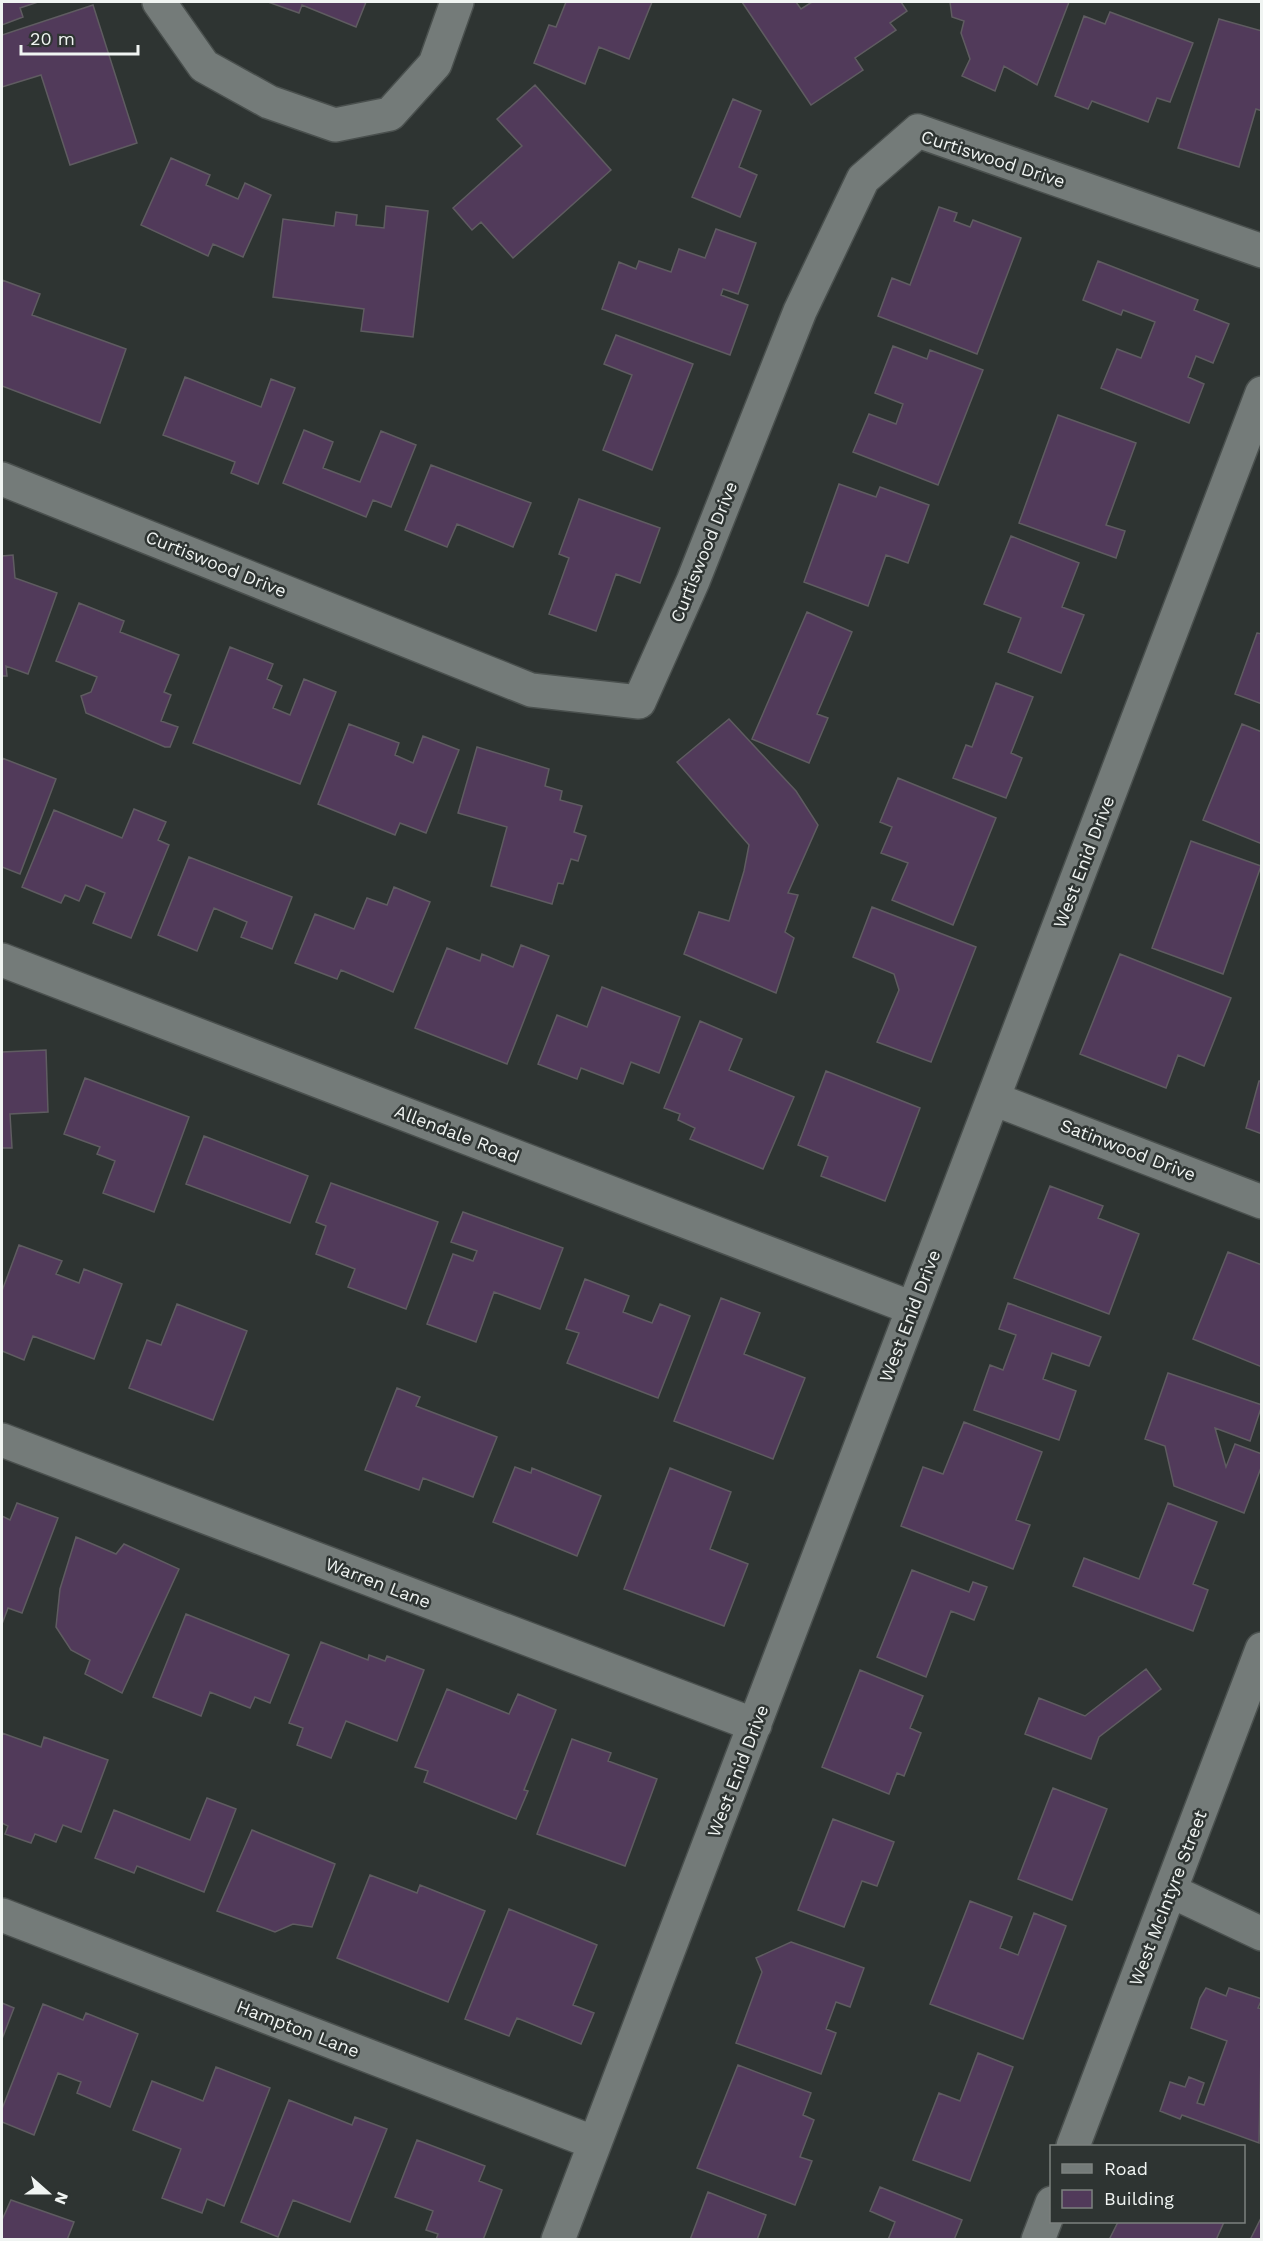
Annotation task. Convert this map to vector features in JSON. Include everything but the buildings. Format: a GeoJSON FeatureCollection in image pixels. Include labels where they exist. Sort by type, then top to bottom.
{"type":"FeatureCollection","features":[{"type":"Feature","properties":{"kind":"street"},"geometry":{"type":"LineString","coordinates":[[159,2],[204,66],[269,102],[335,125],[390,114],[435,64],[457,2]]}},
{"type":"Feature","properties":{"kind":"street","name":"Curtiswood Drive"},"geometry":{"type":"LineString","coordinates":[[2,479],[531,690],[639,702],[693,581],[800,311],[863,179],[918,131],[1262,251]]}},
{"type":"Feature","properties":{"kind":"street","name":"West Enid Drive"},"geometry":{"type":"LineString","coordinates":[[558,2240],[1262,393]]}},
{"type":"Feature","properties":{"kind":"street","name":"Allendale Road"},"geometry":{"type":"LineString","coordinates":[[2,960],[912,1308]]}},
{"type":"Feature","properties":{"kind":"street","name":"Satinwood Drive"},"geometry":{"type":"LineString","coordinates":[[994,1099],[1262,1202]]}},
{"type":"Feature","properties":{"kind":"street","name":"Warren Lane"},"geometry":{"type":"LineString","coordinates":[[2,1440],[755,1725]]}},
{"type":"Feature","properties":{"kind":"street","name":"West McIntyre Street"},"geometry":{"type":"LineString","coordinates":[[1073,2145],[1262,1649]]}},
{"type":"Feature","properties":{"kind":"street"},"geometry":{"type":"LineString","coordinates":[[1171,1891],[1262,1934]]}},
{"type":"Feature","properties":{"kind":"street","name":"Hampton Lane"},"geometry":{"type":"LineString","coordinates":[[2,1915],[595,2143]]}},
{"type":"Feature","properties":{"kind":"street"},"geometry":{"type":"LineString","coordinates":[[1038,2240],[1050,2208]]}}]}
